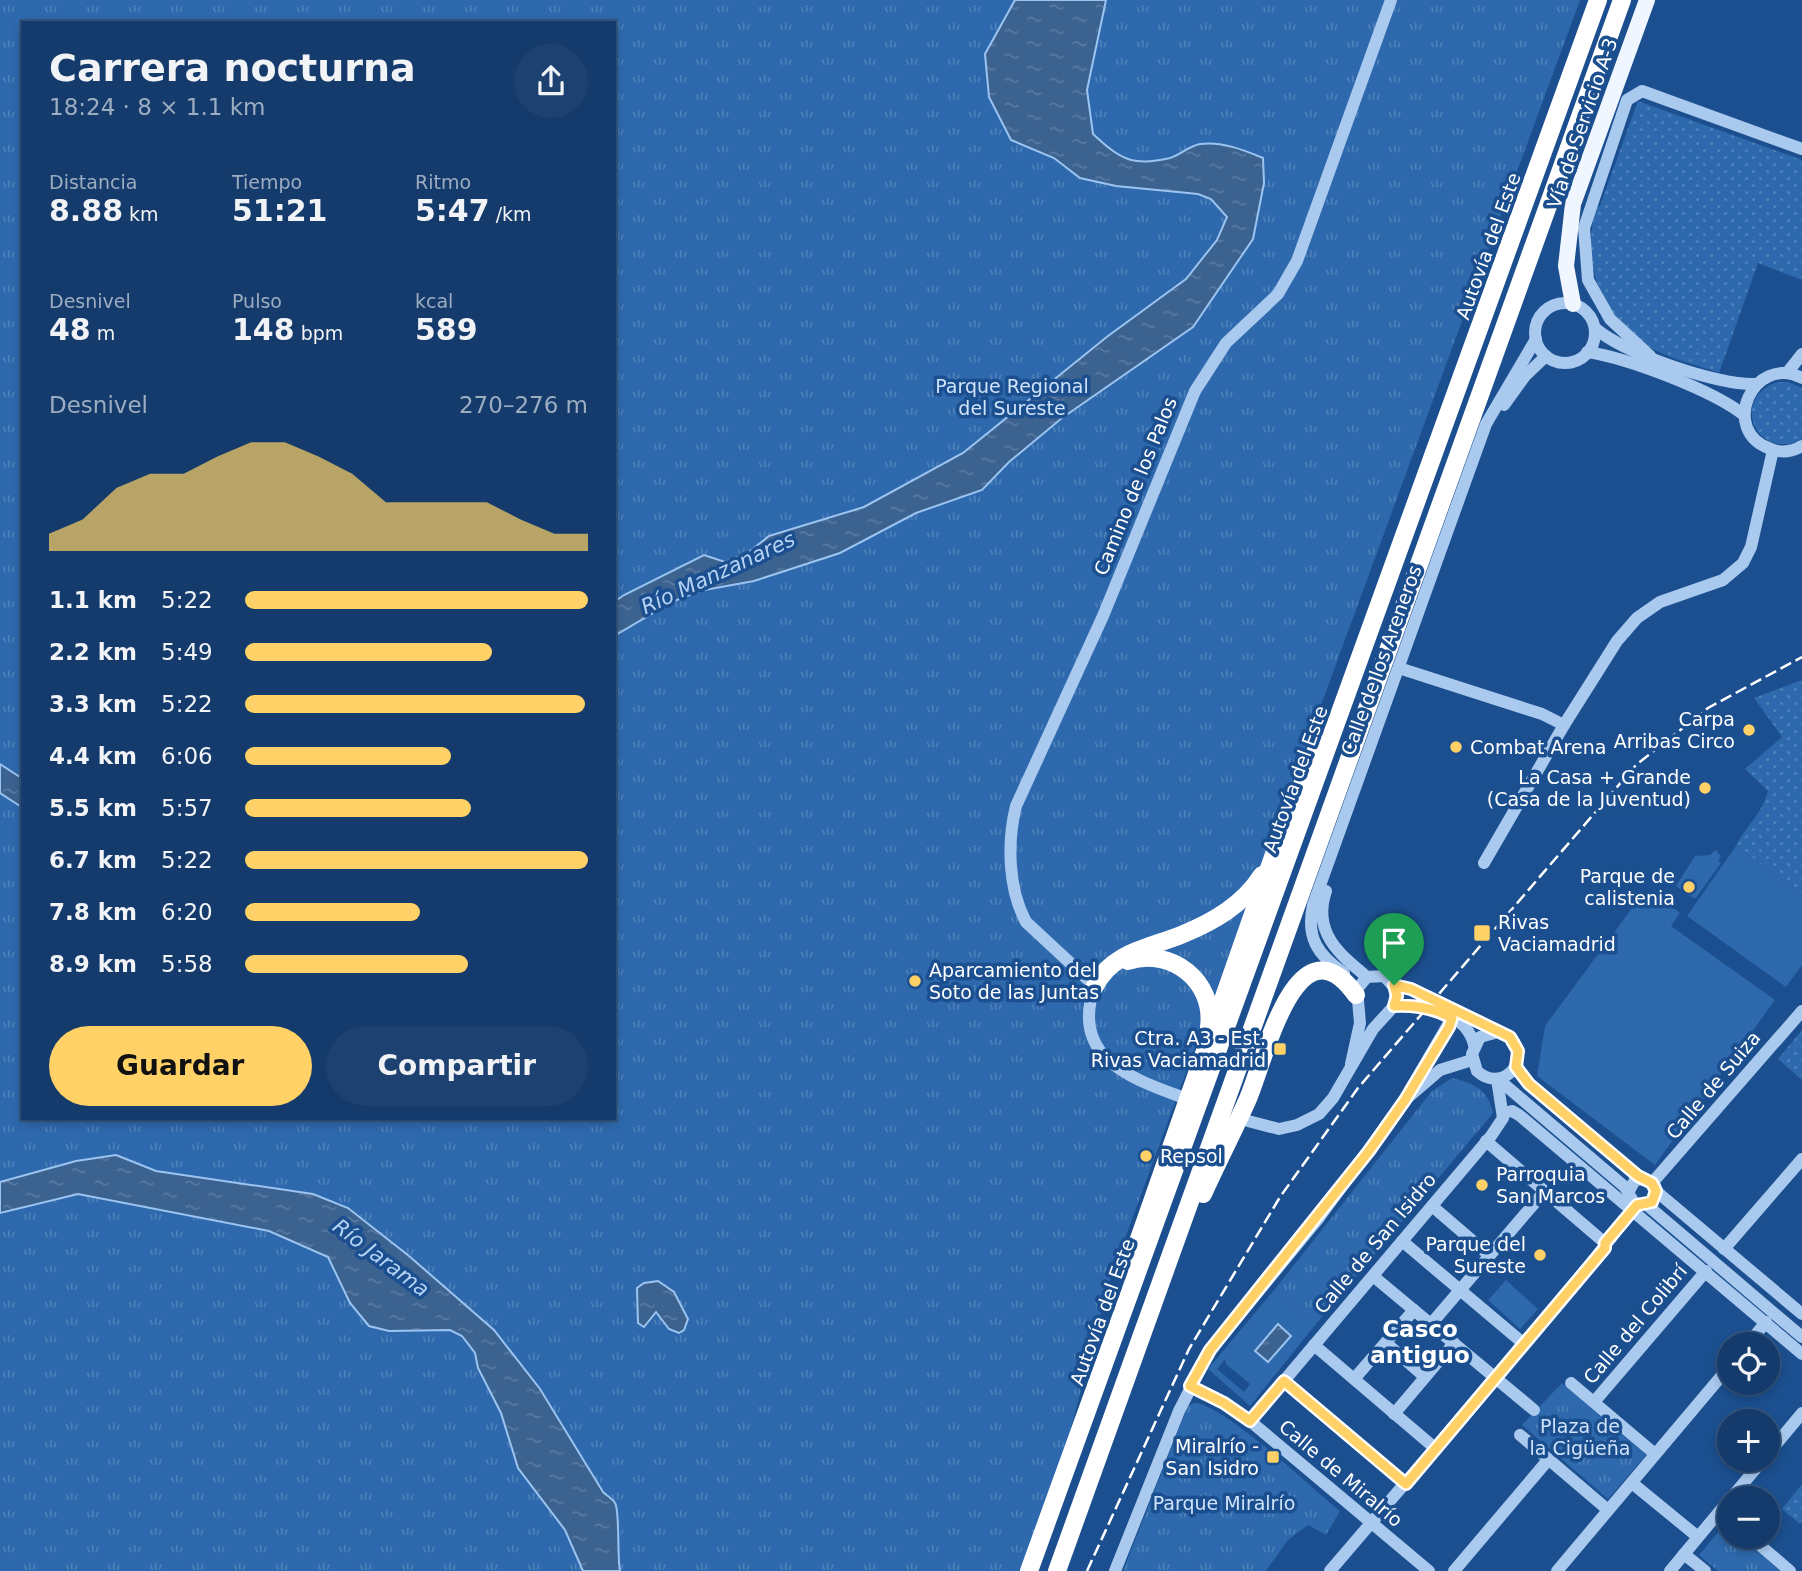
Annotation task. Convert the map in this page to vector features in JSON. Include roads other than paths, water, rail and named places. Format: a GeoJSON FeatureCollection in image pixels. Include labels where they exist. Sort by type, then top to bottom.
{"type":"FeatureCollection","features":[{"type":"Feature","properties":{"kind":"highway","name":"Autovía del Este"},"geometry":{"type":"LineString","coordinates":[[1029,1571],[1107,1362],[1598,0]]}},
{"type":"Feature","properties":{"kind":"highway"},"geometry":{"type":"LineString","coordinates":[[1057,1571],[1622,0]]}},
{"type":"Feature","properties":{"kind":"highway"},"geometry":{"type":"LineString","coordinates":[[1085,1416],[1087,1397],[1138,1241],[1273,856],[1343,684],[1357,666]]}},
{"type":"Feature","properties":{"kind":"highway"},"geometry":{"type":"LineString","coordinates":[[1095,986],[1102,973],[1130,952],[1220,916],[1251,892],[1273,856]]}},
{"type":"Feature","properties":{"kind":"highway"},"geometry":{"type":"LineString","coordinates":[[1095,986],[1121,964],[1139,957],[1162,958],[1178,964],[1194,976],[1207,1000],[1210,1023],[1205,1051]]}},
{"type":"Feature","properties":{"kind":"highway"},"geometry":{"type":"LineString","coordinates":[[1174,1246],[1188,1228],[1248,1100],[1287,996],[1311,974],[1327,972],[1342,978],[1358,997]]}},
{"type":"Feature","properties":{"kind":"main road","name":"Vía de Servicio A-3"},"geometry":{"type":"LineString","coordinates":[[1573,304],[1566,266],[1573,204],[1647,0]]}},
{"type":"Feature","properties":{"kind":"street","name":"Camino de los Palos"},"geometry":{"type":"LineString","coordinates":[[1095,986],[1026,922],[1021,914],[1011,850],[1016,806],[1094,637],[1195,391],[1226,343],[1278,294],[1297,261],[1391,0]]}},
{"type":"Feature","properties":{"kind":"street"},"geometry":{"type":"LineString","coordinates":[[1650,356],[1621,332],[1599,303],[1588,280],[1584,228],[1627,100],[1642,91],[1802,149]]}},
{"type":"Feature","properties":{"kind":"street"},"geometry":{"type":"LineString","coordinates":[[1595,328],[1592,344],[1587,352],[1572,362],[1546,356],[1536,339],[1535,328],[1545,311],[1553,305],[1573,304],[1589,316],[1595,328],[1616,345],[1721,381],[1738,385],[1756,384]]}},
{"type":"Feature","properties":{"kind":"street","name":"Calle de los Areneros"},"geometry":{"type":"LineString","coordinates":[[1358,997],[1347,975],[1329,964],[1317,949],[1309,923],[1313,905],[1486,424],[1536,339]]}},
{"type":"Feature","properties":{"kind":"street"},"geometry":{"type":"LineString","coordinates":[[1587,352],[1612,357],[1713,396],[1744,415]]}},
{"type":"Feature","properties":{"kind":"street"},"geometry":{"type":"LineString","coordinates":[[1787,373],[1802,354]]}},
{"type":"Feature","properties":{"kind":"street","name":"Calle de los Areneros"},"geometry":{"type":"LineString","coordinates":[[1367,977],[1343,958],[1326,936],[1322,902],[1493,427],[1506,400],[1546,356]]}},
{"type":"Feature","properties":{"kind":"street"},"geometry":{"type":"LineString","coordinates":[[1802,378],[1776,373],[1756,384],[1749,393],[1744,415],[1746,425],[1756,441],[1773,450],[1786,452],[1802,446]]}},
{"type":"Feature","properties":{"kind":"street"},"geometry":{"type":"LineString","coordinates":[[1484,863],[1564,725],[1617,641],[1637,618],[1660,602],[1723,580],[1743,563],[1751,547],[1773,450]]}},
{"type":"Feature","properties":{"kind":"street"},"geometry":{"type":"LineString","coordinates":[[1405,670],[1542,714],[1564,725]]}},
{"type":"Feature","properties":{"kind":"street"},"geometry":{"type":"LineString","coordinates":[[1351,1064],[1358,997],[1367,977],[1384,976],[1394,985],[1411,989],[1508,1036],[1517,1046],[1519,1056],[1516,1067],[1498,1079]]}},
{"type":"Feature","properties":{"kind":"street"},"geometry":{"type":"LineString","coordinates":[[1248,1121],[1279,1129],[1312,1118],[1333,1098],[1351,1064],[1390,1010],[1397,996],[1394,985]]}},
{"type":"Feature","properties":{"kind":"street"},"geometry":{"type":"LineString","coordinates":[[1095,986],[1088,1016],[1092,1034],[1104,1057],[1123,1074],[1179,1096]]}},
{"type":"Feature","properties":{"kind":"street"},"geometry":{"type":"LineString","coordinates":[[1358,997],[1369,1014],[1422,1007],[1452,1018],[1469,1030],[1474,1045],[1472,1060],[1483,1076],[1498,1079],[1629,1191]]}},
{"type":"Feature","properties":{"kind":"street","name":"Calle de Suiza"},"geometry":{"type":"LineString","coordinates":[[1650,1184],[1802,1011]]}},
{"type":"Feature","properties":{"kind":"street"},"geometry":{"type":"LineString","coordinates":[[1115,1571],[1190,1386],[1210,1350],[1318,1219],[1405,1100],[1452,1018]]}},
{"type":"Feature","properties":{"kind":"street"},"geometry":{"type":"LineString","coordinates":[[1474,1045],[1484,1035],[1498,1032]]}},
{"type":"Feature","properties":{"kind":"street"},"geometry":{"type":"LineString","coordinates":[[1405,1100],[1440,1070],[1472,1060]]}},
{"type":"Feature","properties":{"kind":"street"},"geometry":{"type":"LineString","coordinates":[[1516,1067],[1529,1084],[1802,1314]]}},
{"type":"Feature","properties":{"kind":"street"},"geometry":{"type":"LineString","coordinates":[[1498,1079],[1503,1113],[1512,1111],[1519,1115],[1640,1207],[1706,1271],[1802,1354]]}},
{"type":"Feature","properties":{"kind":"street","name":"Calle de San Isidro"},"geometry":{"type":"LineString","coordinates":[[1250,1421],[1486,1141],[1503,1113]]}},
{"type":"Feature","properties":{"kind":"street"},"geometry":{"type":"LineString","coordinates":[[1486,1141],[1605,1243]]}},
{"type":"Feature","properties":{"kind":"street"},"geometry":{"type":"LineString","coordinates":[[1724,1249],[1802,1159]]}},
{"type":"Feature","properties":{"kind":"street"},"geometry":{"type":"LineString","coordinates":[[1650,1184],[1631,1185],[1631,1200],[1802,1337]]}},
{"type":"Feature","properties":{"kind":"street"},"geometry":{"type":"LineString","coordinates":[[1330,1571],[1605,1248],[1605,1243],[1640,1207],[1655,1197],[1650,1184]]}},
{"type":"Feature","properties":{"kind":"street"},"geometry":{"type":"LineString","coordinates":[[1431,1324],[1544,1192]]}},
{"type":"Feature","properties":{"kind":"street"},"geometry":{"type":"LineString","coordinates":[[1432,1206],[1489,1255]]}},
{"type":"Feature","properties":{"kind":"street"},"geometry":{"type":"LineString","coordinates":[[1402,1241],[1524,1344]]}},
{"type":"Feature","properties":{"kind":"street","name":"Calle del Colibrí"},"geometry":{"type":"LineString","coordinates":[[1594,1402],[1706,1271]]}},
{"type":"Feature","properties":{"kind":"street"},"geometry":{"type":"LineString","coordinates":[[1373,1276],[1534,1410]]}},
{"type":"Feature","properties":{"kind":"street"},"geometry":{"type":"LineString","coordinates":[[1354,1379],[1414,1310]]}},
{"type":"Feature","properties":{"kind":"street"},"geometry":{"type":"LineString","coordinates":[[1758,1332],[1766,1322]]}},
{"type":"Feature","properties":{"kind":"street"},"geometry":{"type":"LineString","coordinates":[[1386,1343],[1425,1377]]}},
{"type":"Feature","properties":{"kind":"street"},"geometry":{"type":"LineString","coordinates":[[1394,1414],[1454,1343]]}},
{"type":"Feature","properties":{"kind":"street"},"geometry":{"type":"LineString","coordinates":[[1314,1345],[1436,1449]]}},
{"type":"Feature","properties":{"kind":"street"},"geometry":{"type":"LineString","coordinates":[[1284,1381],[1406,1484]]}},
{"type":"Feature","properties":{"kind":"street"},"geometry":{"type":"LineString","coordinates":[[1557,1571],[1717,1381]]}},
{"type":"Feature","properties":{"kind":"street"},"geometry":{"type":"LineString","coordinates":[[1571,1382],[1656,1454]]}},
{"type":"Feature","properties":{"kind":"street","name":"Calle de Miralrío"},"geometry":{"type":"LineString","coordinates":[[1190,1386],[1224,1403],[1250,1421],[1429,1571]]}},
{"type":"Feature","properties":{"kind":"street"},"geometry":{"type":"LineString","coordinates":[[1780,1440],[1802,1413]]}},
{"type":"Feature","properties":{"kind":"street"},"geometry":{"type":"LineString","coordinates":[[1520,1435],[1608,1510]]}},
{"type":"Feature","properties":{"kind":"street"},"geometry":{"type":"LineString","coordinates":[[1454,1571],[1548,1460]]}},
{"type":"Feature","properties":{"kind":"street"},"geometry":{"type":"LineString","coordinates":[[1741,1486],[1753,1472]]}},
{"type":"Feature","properties":{"kind":"street"},"geometry":{"type":"LineString","coordinates":[[1632,1483],[1698,1537]]}},
{"type":"Feature","properties":{"kind":"street"},"geometry":{"type":"LineString","coordinates":[[1670,1571],[1698,1537],[1717,1521]]}},
{"type":"Feature","properties":{"kind":"street"},"geometry":{"type":"LineString","coordinates":[[1764,1549],[1790,1571]]}},
{"type":"Feature","properties":{"kind":"street"},"geometry":{"type":"LineString","coordinates":[[1684,1554],[1704,1571]]}},
{"type":"Feature","properties":{"kind":"water","name":"Río Manzanares"},"geometry":{"type":"Polygon","coordinates":[[[1015,0],[1106,0],[1087,90],[1093,134],[1111,150],[1136,161],[1170,158],[1196,145],[1208,143],[1232,147],[1263,158],[1264,183],[1253,239],[1193,327],[1062,418],[1009,462],[982,490],[916,513],[840,553],[754,581],[699,591],[672,602],[616,635],[616,601],[624,595],[704,555],[725,562],[749,552],[769,536],[864,507],[963,453],[1108,336],[1186,279],[1217,240],[1227,217],[1211,199],[1198,194],[1116,186],[1080,178],[1054,158],[1011,140],[989,97],[985,54],[1015,0]]]}},
{"type":"Feature","properties":{"kind":"water"},"geometry":{"type":"Polygon","coordinates":[[[0,764],[21,778],[21,807],[0,793],[0,764]]]}},
{"type":"Feature","properties":{"kind":"water","name":"Río Jarama"},"geometry":{"type":"Polygon","coordinates":[[[116,1155],[156,1171],[313,1194],[348,1208],[409,1256],[494,1330],[540,1389],[603,1492],[615,1503],[620,1571],[583,1571],[565,1530],[518,1468],[501,1413],[478,1368],[475,1353],[462,1336],[450,1330],[389,1331],[369,1326],[350,1303],[328,1257],[269,1231],[78,1194],[0,1213],[0,1182],[76,1161],[116,1155]]]}},
{"type":"Feature","properties":{"kind":"water"},"geometry":{"type":"Polygon","coordinates":[[[658,1281],[674,1292],[688,1319],[684,1330],[679,1333],[669,1329],[656,1312],[644,1327],[638,1323],[637,1288],[644,1283],[658,1281]]]}},
{"type":"Feature","properties":{"kind":"water"},"geometry":{"type":"Polygon","coordinates":[[[1278,1324],[1291,1336],[1268,1362],[1255,1351],[1278,1324]]]}},
{"type":"Feature","properties":{"kind":"railway"},"geometry":{"type":"LineString","coordinates":[[1087,1571],[1189,1349],[1280,1197],[1358,1088],[1636,765],[1708,708],[1802,657]]}},
{"type":"Feature","properties":{"kind":"place","name":"Carpa Arribas Circo"},"geometry":{"type":"Point","coordinates":[1749,730]}},
{"type":"Feature","properties":{"kind":"place","name":"Combat Arena"},"geometry":{"type":"Point","coordinates":[1456,747]}},
{"type":"Feature","properties":{"kind":"place","name":"La Casa + Grande (Casa de la Juventud)"},"geometry":{"type":"Point","coordinates":[1705,788]}},
{"type":"Feature","properties":{"kind":"place","name":"Parque de calistenia"},"geometry":{"type":"Point","coordinates":[1689,887]}},
{"type":"Feature","properties":{"kind":"place","name":"Rivas Vaciamadrid"},"geometry":{"type":"Point","coordinates":[1482,933]}},
{"type":"Feature","properties":{"kind":"place","name":"Aparcamiento del Soto de las Juntas"},"geometry":{"type":"Point","coordinates":[915,981]}},
{"type":"Feature","properties":{"kind":"place","name":"Ctra. A3 - Est. Rivas Vaciamadrid"},"geometry":{"type":"Point","coordinates":[1280,1049]}},
{"type":"Feature","properties":{"kind":"place","name":"Repsol"},"geometry":{"type":"Point","coordinates":[1146,1156]}},
{"type":"Feature","properties":{"kind":"place","name":"Parroquia San Marcos"},"geometry":{"type":"Point","coordinates":[1482,1185]}},
{"type":"Feature","properties":{"kind":"place","name":"Parque del Sureste"},"geometry":{"type":"Point","coordinates":[1540,1255]}},
{"type":"Feature","properties":{"kind":"place","name":"Miralrío - San Isidro"},"geometry":{"type":"Point","coordinates":[1273,1457]}},
{"type":"Feature","properties":{"kind":"district","name":"Casco antiguo"},"geometry":{"type":"Point","coordinates":[1420,1342]}},
{"type":"Feature","properties":{"kind":"park label","name":"Parque Regional del Sureste"},"geometry":{"type":"Point","coordinates":[1012,397]}},
{"type":"Feature","properties":{"kind":"park label","name":"Plaza de la Cigüeña"},"geometry":{"type":"Point","coordinates":[1580,1437]}},
{"type":"Feature","properties":{"kind":"park label","name":"Parque Miralrío"},"geometry":{"type":"Point","coordinates":[1224,1503]}}]}
